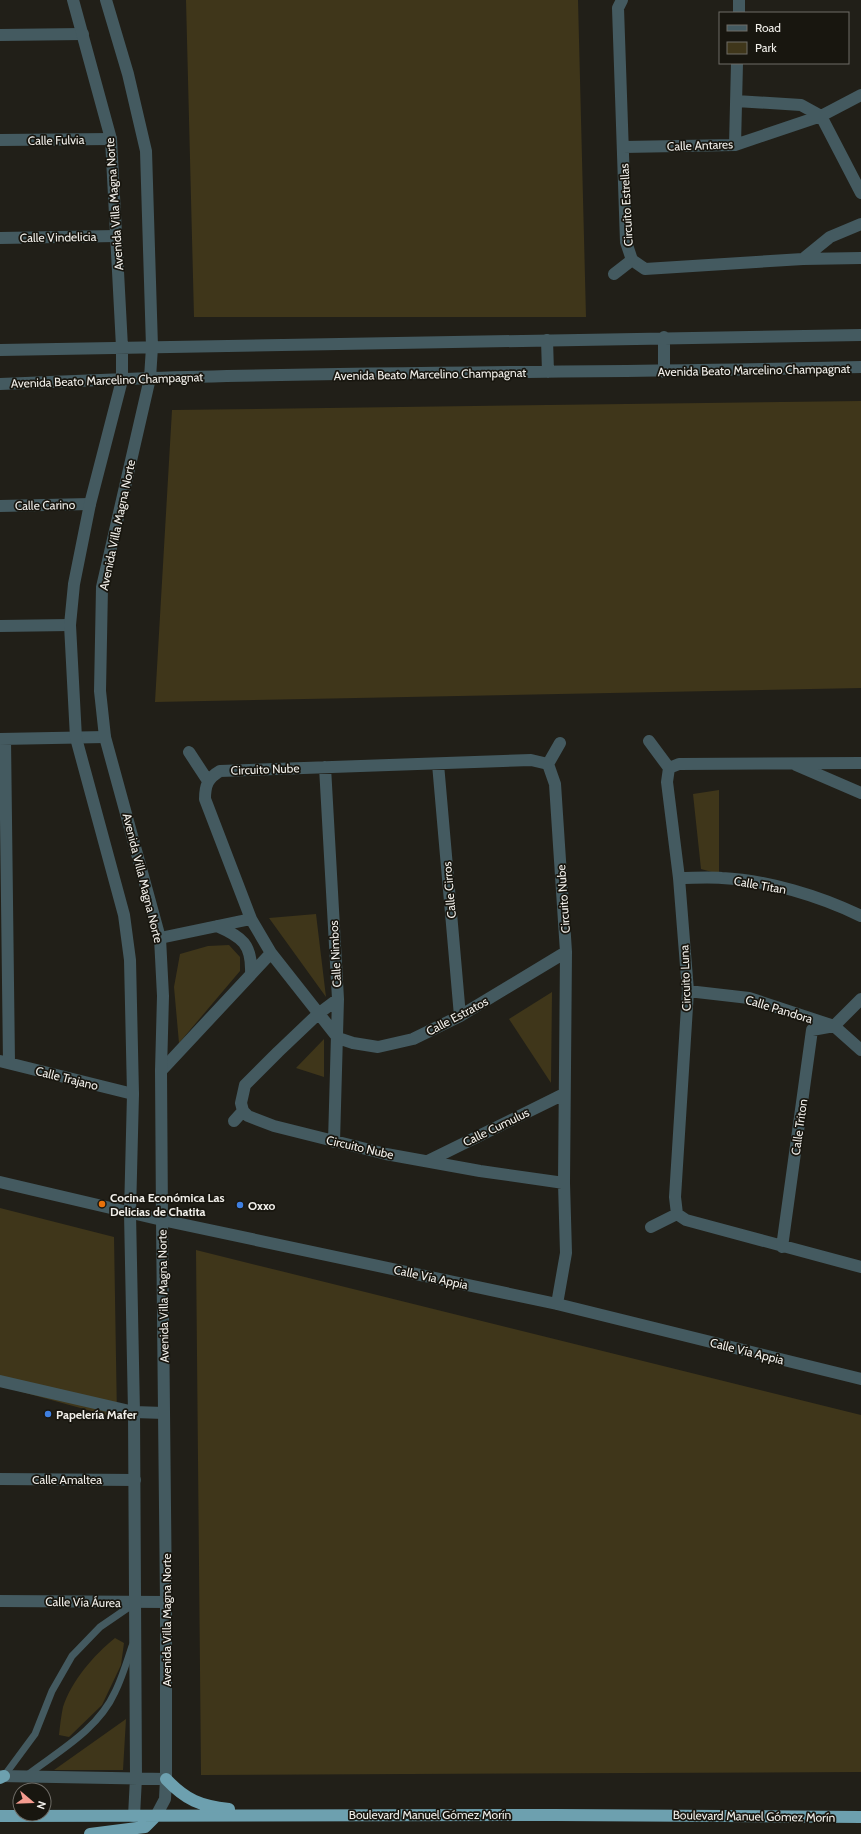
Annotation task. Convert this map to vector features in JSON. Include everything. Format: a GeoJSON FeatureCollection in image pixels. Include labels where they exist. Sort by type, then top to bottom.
{"type":"FeatureCollection","features":[{"type":"Feature","properties":{"kind":"highway"},"geometry":{"type":"LineString","coordinates":[[166,1779],[178,1792],[191,1800],[218,1808],[278,1814]]}},
{"type":"Feature","properties":{"kind":"highway","name":"Boulevard Manuel Gómez Morín"},"geometry":{"type":"LineString","coordinates":[[0,1816],[278,1814],[861,1817]]}},
{"type":"Feature","properties":{"kind":"highway"},"geometry":{"type":"LineString","coordinates":[[90,1834],[145,1827],[156,1816]]}},
{"type":"Feature","properties":{"kind":"street","name":"Avenida Villa Magna Norte"},"geometry":{"type":"LineString","coordinates":[[73,0],[111,139],[122,347],[122,380],[90,504],[74,584],[70,625],[76,738],[124,916],[128,938],[133,1094],[130,1213],[135,1480],[136,1778],[134,1816]]}},
{"type":"Feature","properties":{"kind":"street","name":"Avenida Villa Magna Norte"},"geometry":{"type":"LineString","coordinates":[[106,0],[128,74],[146,151],[152,347],[150,378],[102,587],[100,691],[106,737],[160,938],[163,996],[161,1071],[166,1602],[166,1779],[165,1799],[156,1816]]}},
{"type":"Feature","properties":{"kind":"street","name":"Circuito Estrellas"},"geometry":{"type":"LineString","coordinates":[[622,0],[618,8],[626,242],[632,260],[646,269],[803,259],[861,258]]}},
{"type":"Feature","properties":{"kind":"street"},"geometry":{"type":"LineString","coordinates":[[739,0],[739,12]]}},
{"type":"Feature","properties":{"kind":"street"},"geometry":{"type":"LineString","coordinates":[[0,35],[83,34]]}},
{"type":"Feature","properties":{"kind":"street"},"geometry":{"type":"LineString","coordinates":[[735,145],[737,64]]}},
{"type":"Feature","properties":{"kind":"street","name":"Calle Antares"},"geometry":{"type":"LineString","coordinates":[[623,147],[735,145],[821,116],[861,95]]}},
{"type":"Feature","properties":{"kind":"street"},"geometry":{"type":"LineString","coordinates":[[736,101],[801,104],[821,116],[861,193]]}},
{"type":"Feature","properties":{"kind":"street","name":"Calle Fulvia"},"geometry":{"type":"LineString","coordinates":[[0,140],[111,139]]}},
{"type":"Feature","properties":{"kind":"street"},"geometry":{"type":"LineString","coordinates":[[803,259],[830,237],[861,224]]}},
{"type":"Feature","properties":{"kind":"street","name":"Calle Vindelicia"},"geometry":{"type":"LineString","coordinates":[[0,238],[116,236]]}},
{"type":"Feature","properties":{"kind":"street"},"geometry":{"type":"LineString","coordinates":[[614,274],[632,260]]}},
{"type":"Feature","properties":{"kind":"street"},"geometry":{"type":"LineString","coordinates":[[0,350],[664,337],[861,335]]}},
{"type":"Feature","properties":{"kind":"street"},"geometry":{"type":"LineString","coordinates":[[664,337],[664,372]]}},
{"type":"Feature","properties":{"kind":"street"},"geometry":{"type":"LineString","coordinates":[[547,340],[548,372]]}},
{"type":"Feature","properties":{"kind":"street","name":"Avenida Beato Marcelino Champagnat"},"geometry":{"type":"LineString","coordinates":[[0,384],[150,378],[548,372],[664,372],[861,368]]}},
{"type":"Feature","properties":{"kind":"street","name":"Calle Carino"},"geometry":{"type":"LineString","coordinates":[[0,506],[90,504]]}},
{"type":"Feature","properties":{"kind":"street"},"geometry":{"type":"LineString","coordinates":[[0,626],[70,625]]}},
{"type":"Feature","properties":{"kind":"street"},"geometry":{"type":"LineString","coordinates":[[4,1062],[3,739],[106,737]]}},
{"type":"Feature","properties":{"kind":"street"},"geometry":{"type":"LineString","coordinates":[[649,741],[669,768],[679,764],[861,763]]}},
{"type":"Feature","properties":{"kind":"street"},"geometry":{"type":"LineString","coordinates":[[548,764],[560,743]]}},
{"type":"Feature","properties":{"kind":"street"},"geometry":{"type":"LineString","coordinates":[[189,752],[208,781],[205,789],[205,799],[251,919],[270,953],[338,1038]]}},
{"type":"Feature","properties":{"kind":"street","name":"Circuito Nube"},"geometry":{"type":"LineString","coordinates":[[208,781],[220,771],[530,760],[548,764],[556,784],[566,952],[564,1183],[500,1175],[386,1154],[334,1142],[256,1120],[243,1111]]}},
{"type":"Feature","properties":{"kind":"street"},"geometry":{"type":"LineString","coordinates":[[792,763],[861,793]]}},
{"type":"Feature","properties":{"kind":"street","name":"Calle Cirros"},"geometry":{"type":"LineString","coordinates":[[438,764],[460,1016]]}},
{"type":"Feature","properties":{"kind":"street","name":"Calle Nimbos"},"geometry":{"type":"LineString","coordinates":[[325,767],[338,999],[334,1142]]}},
{"type":"Feature","properties":{"kind":"street","name":"Circuito Luna"},"geometry":{"type":"LineString","coordinates":[[669,768],[666,782],[679,878],[688,991],[674,1197],[678,1214]]}},
{"type":"Feature","properties":{"kind":"street","name":"Calle Titan"},"geometry":{"type":"LineString","coordinates":[[679,878],[723,878],[778,886],[844,907],[861,916]]}},
{"type":"Feature","properties":{"kind":"street"},"geometry":{"type":"LineString","coordinates":[[160,938],[251,919]]}},
{"type":"Feature","properties":{"kind":"street"},"geometry":{"type":"LineString","coordinates":[[217,926],[236,935],[245,944],[251,958],[251,973]]}},
{"type":"Feature","properties":{"kind":"street","name":"Calle Estratos"},"geometry":{"type":"LineString","coordinates":[[338,1038],[367,1046],[389,1045],[413,1039],[460,1016],[566,952]]}},
{"type":"Feature","properties":{"kind":"street"},"geometry":{"type":"LineString","coordinates":[[161,1071],[270,953]]}},
{"type":"Feature","properties":{"kind":"street","name":"Calle Pandora"},"geometry":{"type":"LineString","coordinates":[[688,991],[749,998],[834,1026],[861,1050]]}},
{"type":"Feature","properties":{"kind":"street"},"geometry":{"type":"LineString","coordinates":[[234,1121],[243,1111],[241,1103],[242,1094],[245,1085],[251,1077],[318,1014],[338,999]]}},
{"type":"Feature","properties":{"kind":"street"},"geometry":{"type":"LineString","coordinates":[[834,1026],[861,999]]}},
{"type":"Feature","properties":{"kind":"street","name":"Calle Triton"},"geometry":{"type":"LineString","coordinates":[[782,1247],[812,1030],[834,1026]]}},
{"type":"Feature","properties":{"kind":"street","name":"Calle Trajano"},"geometry":{"type":"LineString","coordinates":[[4,1062],[133,1094]]}},
{"type":"Feature","properties":{"kind":"street","name":"Calle Cumulus"},"geometry":{"type":"LineString","coordinates":[[428,1161],[564,1094]]}},
{"type":"Feature","properties":{"kind":"street","name":"Calle Vía Appia"},"geometry":{"type":"LineString","coordinates":[[0,1182],[130,1213],[557,1304],[861,1379]]}},
{"type":"Feature","properties":{"kind":"street"},"geometry":{"type":"LineString","coordinates":[[557,1304],[566,1254],[564,1183]]}},
{"type":"Feature","properties":{"kind":"street"},"geometry":{"type":"LineString","coordinates":[[651,1227],[678,1214],[686,1220],[861,1267]]}},
{"type":"Feature","properties":{"kind":"street"},"geometry":{"type":"LineString","coordinates":[[0,1381],[134,1412],[164,1413]]}},
{"type":"Feature","properties":{"kind":"street","name":"Calle Amaltea"},"geometry":{"type":"LineString","coordinates":[[0,1480],[135,1480]]}},
{"type":"Feature","properties":{"kind":"street","name":"Calle Vía Áurea"},"geometry":{"type":"LineString","coordinates":[[0,1601],[166,1602]]}},
{"type":"Feature","properties":{"kind":"street"},"geometry":{"type":"LineString","coordinates":[[1,1777],[26,1776],[166,1779]]}},
{"type":"Feature","properties":{"kind":"lane"},"geometry":{"type":"LineString","coordinates":[[1,1777],[35,1734],[52,1692],[72,1656],[100,1626],[135,1603]]}},
{"type":"Feature","properties":{"kind":"lane"},"geometry":{"type":"LineString","coordinates":[[26,1776],[84,1732],[101,1715],[115,1693],[136,1632]]}},
{"type":"Feature","properties":{"kind":"green space"},"geometry":{"type":"Polygon","coordinates":[[[186,0],[578,0],[586,317],[194,317],[186,0]]]}},
{"type":"Feature","properties":{"kind":"green space"},"geometry":{"type":"Polygon","coordinates":[[[861,401],[861,688],[155,702],[172,410],[861,401]]]}},
{"type":"Feature","properties":{"kind":"green space"},"geometry":{"type":"Polygon","coordinates":[[[719,790],[719,874],[701,869],[693,794],[719,790]]]}},
{"type":"Feature","properties":{"kind":"green space"},"geometry":{"type":"Polygon","coordinates":[[[316,914],[326,997],[269,918],[316,914]]]}},
{"type":"Feature","properties":{"kind":"green space"},"geometry":{"type":"Polygon","coordinates":[[[229,945],[240,957],[240,971],[179,1043],[174,987],[180,954],[208,946],[229,945]]]}},
{"type":"Feature","properties":{"kind":"green space"},"geometry":{"type":"Polygon","coordinates":[[[552,992],[551,1083],[509,1019],[552,992]]]}},
{"type":"Feature","properties":{"kind":"green space"},"geometry":{"type":"Polygon","coordinates":[[[324,1039],[324,1077],[296,1068],[324,1039]]]}},
{"type":"Feature","properties":{"kind":"green space"},"geometry":{"type":"Polygon","coordinates":[[[0,1208],[114,1237],[117,1418],[0,1386],[0,1208]]]}},
{"type":"Feature","properties":{"kind":"green space"},"geometry":{"type":"Polygon","coordinates":[[[196,1250],[861,1415],[861,1772],[201,1775],[196,1250]]]}},
{"type":"Feature","properties":{"kind":"green space"},"geometry":{"type":"Polygon","coordinates":[[[115,1638],[124,1643],[121,1665],[102,1705],[69,1737],[59,1735],[63,1707],[72,1687],[84,1669],[99,1652],[115,1638]]]}},
{"type":"Feature","properties":{"kind":"green space"},"geometry":{"type":"Polygon","coordinates":[[[126,1719],[123,1770],[54,1770],[126,1719]]]}},
{"type":"Feature","properties":{"kind":"place","name":"Cocina Económica Las Delicias de Chatita"},"geometry":{"type":"Point","coordinates":[102,1204]}},
{"type":"Feature","properties":{"kind":"place","name":"Oxxo"},"geometry":{"type":"Point","coordinates":[240,1205]}},
{"type":"Feature","properties":{"kind":"place","name":"Papelería Mafer"},"geometry":{"type":"Point","coordinates":[48,1414]}}]}
